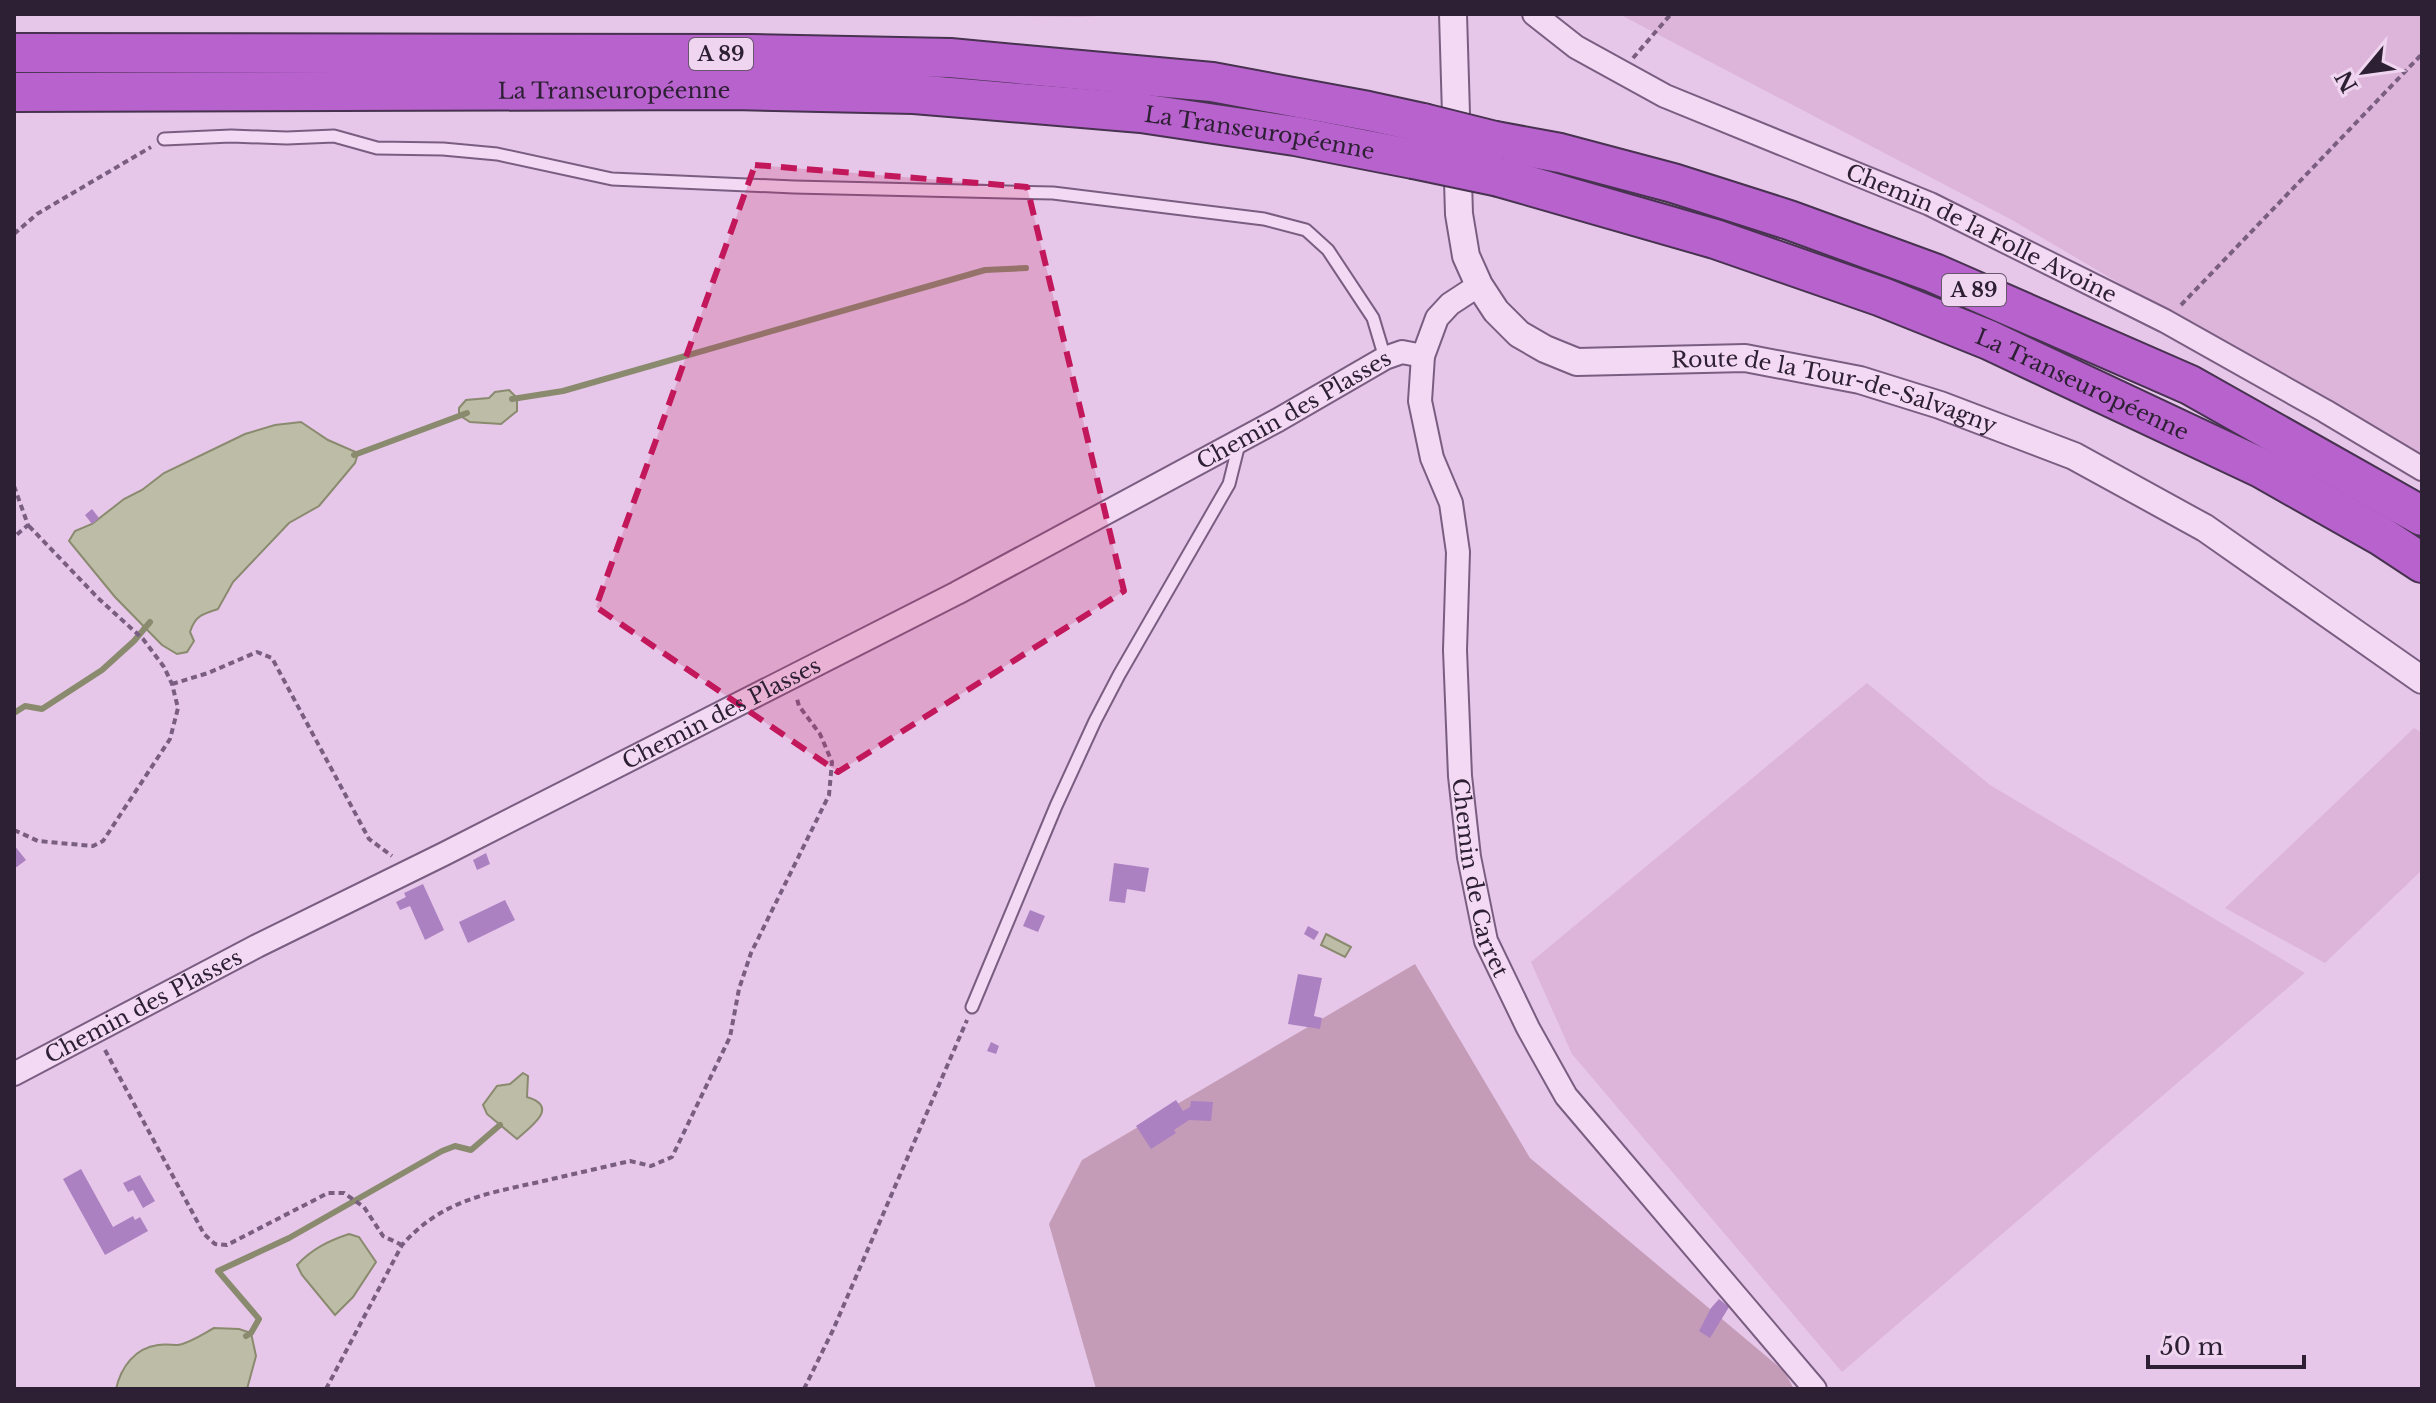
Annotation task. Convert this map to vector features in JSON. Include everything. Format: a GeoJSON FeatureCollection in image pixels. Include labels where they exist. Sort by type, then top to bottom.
{"type":"FeatureCollection","features":[{"type":"Feature","properties":{"kind":"highway","name":"La Transeuropéenne"},"geometry":{"type":"LineString","coordinates":[[14,53],[752,54],[950,58],[1212,82],[1368,111],[1418,141]]}},
{"type":"Feature","properties":{"kind":"highway","name":"La Transeuropéenne"},"geometry":{"type":"LineString","coordinates":[[14,92],[733,90],[914,94],[1141,113],[1295,136],[1418,141],[1497,159],[1882,297],[1989,340],[2261,468],[2381,536],[2422,563]]}},
{"type":"Feature","properties":{"kind":"highway","name":"La Transeuropéenne"},"geometry":{"type":"LineString","coordinates":[[1497,159],[1560,153],[1673,183],[1789,220],[1934,273],[2190,385],[2422,516]]}},
{"type":"Feature","properties":{"kind":"street","name":"Route de la Tour-de-Salvagny"},"geometry":{"type":"LineString","coordinates":[[1453,14],[1459,214],[1466,256],[1479,285],[1496,311],[1519,334],[1577,362],[1745,358],[1874,384],[1940,405],[2074,456],[2205,528],[2422,680]]}},
{"type":"Feature","properties":{"kind":"street","name":"Chemin de la Folle Avoine"},"geometry":{"type":"LineString","coordinates":[[1534,14],[1576,47],[1620,73],[1712,117],[1942,210],[2165,321],[2422,469]]}},
{"type":"Feature","properties":{"kind":"street","name":"Chemin de Carret"},"geometry":{"type":"LineString","coordinates":[[1479,285],[1450,304],[1437,318],[1423,356],[1420,401],[1432,458],[1451,503],[1458,552],[1455,650],[1460,776],[1469,857],[1486,941],[1528,1028],[1566,1096],[1815,1389]]}},
{"type":"Feature","properties":{"kind":"street","name":"Chemin des Plasses"},"geometry":{"type":"LineString","coordinates":[[14,1074],[257,946],[957,593],[1241,440],[1385,358],[1402,352],[1423,356]]}},
{"type":"Feature","properties":{"kind":"lane"},"geometry":{"type":"LineString","coordinates":[[164,139],[334,136],[377,148],[497,154],[612,179],[1053,193],[1264,219],[1306,230],[1328,250],[1373,318],[1385,358]]}},
{"type":"Feature","properties":{"kind":"lane"},"geometry":{"type":"LineString","coordinates":[[972,1007],[1095,721],[1229,484],[1241,440]]}},
{"type":"Feature","properties":{"kind":"path"},"geometry":{"type":"LineString","coordinates":[[1620,73],[1671,14]]}},
{"type":"Feature","properties":{"kind":"path"},"geometry":{"type":"LineString","coordinates":[[2165,321],[2422,54]]}},
{"type":"Feature","properties":{"kind":"path"},"geometry":{"type":"LineString","coordinates":[[14,234],[37,214],[164,139]]}},
{"type":"Feature","properties":{"kind":"path"},"geometry":{"type":"LineString","coordinates":[[14,486],[28,525],[98,598],[143,639],[164,667],[178,708],[170,739],[103,841],[93,846],[38,841],[14,830]]}},
{"type":"Feature","properties":{"kind":"path"},"geometry":{"type":"LineString","coordinates":[[14,537],[28,525]]}},
{"type":"Feature","properties":{"kind":"path"},"geometry":{"type":"LineString","coordinates":[[172,684],[257,652],[272,658],[369,839],[391,856],[404,849]]}},
{"type":"Feature","properties":{"kind":"path"},"geometry":{"type":"LineString","coordinates":[[326,1389],[402,1245],[418,1227],[474,1196],[630,1161],[651,1166],[672,1157],[730,1037],[739,989],[751,953],[829,795],[832,762],[820,734],[799,706],[795,676]]}},
{"type":"Feature","properties":{"kind":"path"},"geometry":{"type":"LineString","coordinates":[[804,1389],[840,1315],[972,1007]]}},
{"type":"Feature","properties":{"kind":"path"},"geometry":{"type":"LineString","coordinates":[[103,1027],[106,1057],[204,1234],[215,1244],[227,1245],[328,1193],[344,1193],[364,1207],[383,1236],[402,1245]]}},
{"type":"Feature","properties":{"kind":"highlighted area"},"geometry":{"type":"Polygon","coordinates":[[[755,165],[1027,187],[1124,591],[838,772],[596,607],[755,165]]]}},
{"type":"Feature","properties":{"kind":"shaded area"},"geometry":{"type":"Polygon","coordinates":[[[861,14],[1136,14],[1081,17],[861,14]]]}},
{"type":"Feature","properties":{"kind":"shaded area"},"geometry":{"type":"Polygon","coordinates":[[[1619,14],[2422,14],[2422,455],[2372,432],[2012,220],[1619,14]]]}},
{"type":"Feature","properties":{"kind":"shaded area"},"geometry":{"type":"Polygon","coordinates":[[[509,390],[517,398],[517,411],[501,424],[470,422],[459,415],[459,408],[466,400],[489,398],[495,392],[509,390]]]}},
{"type":"Feature","properties":{"kind":"shaded area"},"geometry":{"type":"Polygon","coordinates":[[[301,422],[328,440],[358,453],[355,463],[319,506],[289,523],[233,582],[218,609],[197,619],[190,632],[194,641],[187,652],[177,654],[162,645],[115,597],[69,541],[75,531],[92,524],[164,473],[245,434],[275,425],[301,422]]]}},
{"type":"Feature","properties":{"kind":"shaded area"},"geometry":{"type":"Polygon","coordinates":[[[1867,683],[1990,785],[2305,973],[1842,1372],[1572,1054],[1531,962],[1867,683]]]}},
{"type":"Feature","properties":{"kind":"shaded area"},"geometry":{"type":"Polygon","coordinates":[[[2414,728],[2422,733],[2422,870],[2325,963],[2225,908],[2414,728]]]}},
{"type":"Feature","properties":{"kind":"shaded area"},"geometry":{"type":"Polygon","coordinates":[[[1326,934],[1351,947],[1345,957],[1321,945],[1326,934]]]}},
{"type":"Feature","properties":{"kind":"shaded area"},"geometry":{"type":"Polygon","coordinates":[[[1415,964],[1530,1158],[1784,1371],[1794,1389],[1096,1389],[1049,1224],[1082,1160],[1415,964]]]}},
{"type":"Feature","properties":{"kind":"shaded area"},"geometry":{"type":"Polygon","coordinates":[[[523,1073],[528,1076],[527,1097],[537,1101],[542,1111],[535,1123],[517,1139],[487,1114],[483,1105],[497,1086],[510,1084],[523,1073]]]}},
{"type":"Feature","properties":{"kind":"shaded area"},"geometry":{"type":"Polygon","coordinates":[[[349,1234],[359,1237],[376,1262],[353,1297],[335,1315],[297,1265],[321,1246],[349,1234]]]}},
{"type":"Feature","properties":{"kind":"shaded area"},"geometry":{"type":"Polygon","coordinates":[[[214,1328],[251,1333],[256,1356],[247,1389],[116,1389],[125,1366],[142,1350],[158,1345],[183,1344],[214,1328]]]}},
{"type":"Feature","properties":{"kind":"building"},"geometry":{"type":"Polygon","coordinates":[[[92,509],[99,518],[92,524],[85,515],[92,509]]]}},
{"type":"Feature","properties":{"kind":"building"},"geometry":{"type":"Polygon","coordinates":[[[14,845],[26,860],[14,869],[14,845]]]}},
{"type":"Feature","properties":{"kind":"building"},"geometry":{"type":"Polygon","coordinates":[[[486,853],[490,864],[477,870],[473,860],[486,853]]]}},
{"type":"Feature","properties":{"kind":"building"},"geometry":{"type":"Polygon","coordinates":[[[1114,863],[1149,868],[1145,892],[1127,889],[1125,903],[1109,901],[1114,863]]]}},
{"type":"Feature","properties":{"kind":"building"},"geometry":{"type":"Polygon","coordinates":[[[423,884],[444,930],[425,940],[410,906],[400,910],[396,902],[406,897],[404,893],[423,884]]]}},
{"type":"Feature","properties":{"kind":"building"},"geometry":{"type":"Polygon","coordinates":[[[505,900],[515,920],[468,943],[459,922],[505,900]]]}},
{"type":"Feature","properties":{"kind":"building"},"geometry":{"type":"Polygon","coordinates":[[[1030,910],[1045,916],[1038,932],[1023,926],[1030,910]]]}},
{"type":"Feature","properties":{"kind":"building"},"geometry":{"type":"Polygon","coordinates":[[[1308,926],[1319,932],[1314,940],[1304,934],[1308,926]]]}},
{"type":"Feature","properties":{"kind":"building"},"geometry":{"type":"Polygon","coordinates":[[[1298,974],[1322,978],[1314,1016],[1322,1018],[1320,1029],[1288,1024],[1298,974]]]}},
{"type":"Feature","properties":{"kind":"building"},"geometry":{"type":"Polygon","coordinates":[[[991,1042],[999,1046],[996,1054],[987,1051],[991,1042]]]}},
{"type":"Feature","properties":{"kind":"building"},"geometry":{"type":"Polygon","coordinates":[[[1176,1100],[1183,1111],[1190,1107],[1191,1101],[1213,1102],[1211,1121],[1189,1120],[1174,1130],[1176,1133],[1151,1149],[1136,1126],[1176,1100]]]}},
{"type":"Feature","properties":{"kind":"building"},"geometry":{"type":"Polygon","coordinates":[[[81,1169],[113,1227],[133,1216],[135,1220],[140,1217],[148,1231],[105,1255],[63,1179],[81,1169]]]}},
{"type":"Feature","properties":{"kind":"building"},"geometry":{"type":"Polygon","coordinates":[[[140,1175],[155,1201],[143,1208],[133,1190],[128,1192],[123,1183],[140,1175]]]}},
{"type":"Feature","properties":{"kind":"building"},"geometry":{"type":"Polygon","coordinates":[[[1719,1299],[1729,1307],[1710,1338],[1699,1331],[1719,1299]]]}},
{"type":"Feature","properties":{"kind":"waterway"},"geometry":{"type":"LineString","coordinates":[[512,399],[563,391],[985,270],[1026,268]]}},
{"type":"Feature","properties":{"kind":"waterway"},"geometry":{"type":"LineString","coordinates":[[354,455],[467,413]]}},
{"type":"Feature","properties":{"kind":"waterway"},"geometry":{"type":"LineString","coordinates":[[14,713],[25,706],[42,709],[102,670],[150,622]]}},
{"type":"Feature","properties":{"kind":"waterway"},"geometry":{"type":"LineString","coordinates":[[246,1336],[259,1319],[218,1271],[289,1238],[442,1151],[455,1146],[471,1150],[500,1125]]}}]}
